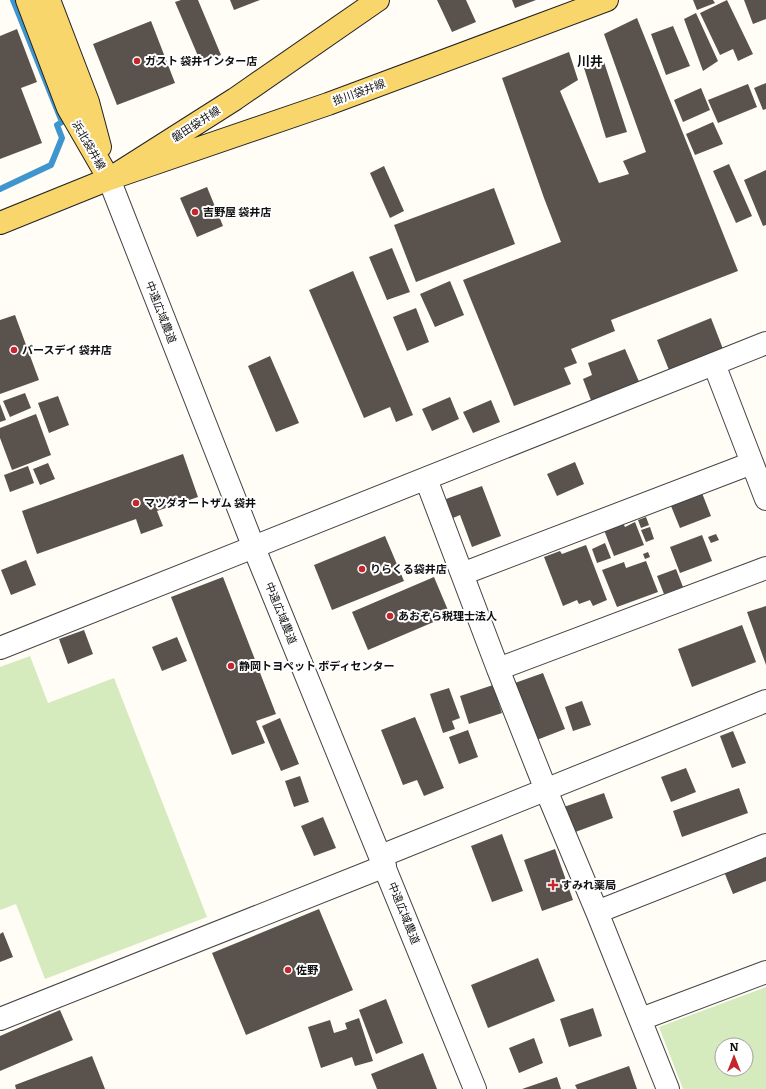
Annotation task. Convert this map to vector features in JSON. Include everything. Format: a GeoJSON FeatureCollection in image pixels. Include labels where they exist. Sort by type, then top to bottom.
{"type":"FeatureCollection","features":[{"type":"Feature","properties":{"kind":"main road","name":"浜北袋井線"},"geometry":{"type":"LineString","coordinates":[[27,0],[68,108],[109,180]]}},
{"type":"Feature","properties":{"kind":"main road","name":"浜北袋井線"},"geometry":{"type":"LineString","coordinates":[[49,0],[88,102],[109,180]]}},
{"type":"Feature","properties":{"kind":"main road","name":"磐田袋井線"},"geometry":{"type":"LineString","coordinates":[[0,223],[109,180],[235,99],[378,0]]}},
{"type":"Feature","properties":{"kind":"main road","name":"掛川袋井線"},"geometry":{"type":"LineString","coordinates":[[109,180],[328,104],[608,0]]}},
{"type":"Feature","properties":{"kind":"street","name":"中遠広域農道"},"geometry":{"type":"LineString","coordinates":[[109,180],[254,548],[475,1089]]}},
{"type":"Feature","properties":{"kind":"street"},"geometry":{"type":"LineString","coordinates":[[0,648],[766,343]]}},
{"type":"Feature","properties":{"kind":"street"},"geometry":{"type":"LineString","coordinates":[[714,364],[766,499]]}},
{"type":"Feature","properties":{"kind":"street"},"geometry":{"type":"LineString","coordinates":[[462,574],[752,463]]}},
{"type":"Feature","properties":{"kind":"street"},"geometry":{"type":"LineString","coordinates":[[426,479],[498,669],[546,790],[641,1019],[668,1089]]}},
{"type":"Feature","properties":{"kind":"street"},"geometry":{"type":"LineString","coordinates":[[498,669],[766,568]]}},
{"type":"Feature","properties":{"kind":"street"},"geometry":{"type":"LineString","coordinates":[[0,1019],[383,861],[546,790],[766,701]]}},
{"type":"Feature","properties":{"kind":"street"},"geometry":{"type":"LineString","coordinates":[[597,912],[766,845]]}},
{"type":"Feature","properties":{"kind":"street"},"geometry":{"type":"LineString","coordinates":[[641,1019],[766,972]]}},
{"type":"Feature","properties":{"kind":"green space"},"geometry":{"type":"Polygon","coordinates":[[[30,656],[48,703],[114,678],[207,917],[45,979],[16,904],[0,910],[0,667],[30,656]]]}},
{"type":"Feature","properties":{"kind":"green space"},"geometry":{"type":"Polygon","coordinates":[[[766,987],[766,1089],[683,1089],[659,1027],[766,987]]]}},
{"type":"Feature","properties":{"kind":"building"},"geometry":{"type":"Polygon","coordinates":[[[181,0],[198,0],[221,55],[201,63],[175,2],[181,0]]]}},
{"type":"Feature","properties":{"kind":"building"},"geometry":{"type":"Polygon","coordinates":[[[230,0],[260,0],[234,10],[230,0]]]}},
{"type":"Feature","properties":{"kind":"building"},"geometry":{"type":"Polygon","coordinates":[[[437,0],[466,0],[476,22],[452,32],[437,0]]]}},
{"type":"Feature","properties":{"kind":"building"},"geometry":{"type":"Polygon","coordinates":[[[512,0],[536,0],[515,8],[512,0]]]}},
{"type":"Feature","properties":{"kind":"building"},"geometry":{"type":"Polygon","coordinates":[[[693,0],[713,0],[715,3],[697,10],[693,0]]]}},
{"type":"Feature","properties":{"kind":"building"},"geometry":{"type":"Polygon","coordinates":[[[727,0],[753,54],[738,61],[733,49],[720,55],[700,13],[727,0]]]}},
{"type":"Feature","properties":{"kind":"building"},"geometry":{"type":"Polygon","coordinates":[[[744,0],[766,0],[766,19],[753,24],[744,0]]]}},
{"type":"Feature","properties":{"kind":"building"},"geometry":{"type":"Polygon","coordinates":[[[696,13],[718,61],[703,71],[684,19],[696,13]]]}},
{"type":"Feature","properties":{"kind":"building"},"geometry":{"type":"Polygon","coordinates":[[[637,18],[738,271],[611,320],[615,331],[571,349],[577,363],[564,368],[571,384],[514,406],[463,280],[561,242],[502,78],[569,52],[578,80],[560,91],[599,183],[629,174],[623,161],[646,152],[604,34],[637,18]]]}},
{"type":"Feature","properties":{"kind":"building"},"geometry":{"type":"Polygon","coordinates":[[[151,21],[175,83],[117,105],[93,44],[151,21]]]}},
{"type":"Feature","properties":{"kind":"building"},"geometry":{"type":"Polygon","coordinates":[[[673,26],[690,66],[666,75],[651,34],[673,26]]]}},
{"type":"Feature","properties":{"kind":"building"},"geometry":{"type":"Polygon","coordinates":[[[17,29],[37,82],[21,88],[42,143],[0,159],[0,36],[17,29]]]}},
{"type":"Feature","properties":{"kind":"building"},"geometry":{"type":"Polygon","coordinates":[[[604,62],[627,132],[606,138],[584,68],[604,62]]]}},
{"type":"Feature","properties":{"kind":"building"},"geometry":{"type":"Polygon","coordinates":[[[766,83],[766,109],[763,110],[754,88],[766,83]]]}},
{"type":"Feature","properties":{"kind":"building"},"geometry":{"type":"Polygon","coordinates":[[[748,84],[757,107],[718,123],[708,100],[748,84]]]}},
{"type":"Feature","properties":{"kind":"building"},"geometry":{"type":"Polygon","coordinates":[[[701,88],[710,110],[683,122],[674,100],[701,88]]]}},
{"type":"Feature","properties":{"kind":"building"},"geometry":{"type":"Polygon","coordinates":[[[713,122],[723,144],[695,155],[686,134],[713,122]]]}},
{"type":"Feature","properties":{"kind":"building"},"geometry":{"type":"Polygon","coordinates":[[[729,164],[752,216],[736,223],[713,171],[729,164]]]}},
{"type":"Feature","properties":{"kind":"building"},"geometry":{"type":"Polygon","coordinates":[[[384,166],[404,211],[390,218],[370,173],[384,166]]]}},
{"type":"Feature","properties":{"kind":"building"},"geometry":{"type":"Polygon","coordinates":[[[766,170],[766,225],[763,226],[744,180],[766,170]]]}},
{"type":"Feature","properties":{"kind":"building"},"geometry":{"type":"Polygon","coordinates":[[[207,187],[223,226],[197,237],[180,198],[207,187]]]}},
{"type":"Feature","properties":{"kind":"building"},"geometry":{"type":"Polygon","coordinates":[[[494,188],[515,244],[416,282],[394,225],[494,188]]]}},
{"type":"Feature","properties":{"kind":"building"},"geometry":{"type":"Polygon","coordinates":[[[392,248],[410,292],[387,300],[369,257],[392,248]]]}},
{"type":"Feature","properties":{"kind":"building"},"geometry":{"type":"Polygon","coordinates":[[[353,271],[413,415],[396,422],[390,407],[364,418],[309,290],[353,271]]]}},
{"type":"Feature","properties":{"kind":"building"},"geometry":{"type":"Polygon","coordinates":[[[450,281],[464,315],[435,327],[420,294],[450,281]]]}},
{"type":"Feature","properties":{"kind":"building"},"geometry":{"type":"Polygon","coordinates":[[[416,308],[429,342],[407,351],[393,317],[416,308]]]}},
{"type":"Feature","properties":{"kind":"building","name":"バースデイ 袋井店"},"geometry":{"type":"Polygon","coordinates":[[[15,315],[39,380],[0,394],[0,320],[15,315]]]}},
{"type":"Feature","properties":{"kind":"building"},"geometry":{"type":"Polygon","coordinates":[[[711,318],[723,349],[669,370],[657,340],[711,318]]]}},
{"type":"Feature","properties":{"kind":"building"},"geometry":{"type":"Polygon","coordinates":[[[625,349],[640,384],[592,403],[583,379],[592,375],[588,363],[625,349]]]}},
{"type":"Feature","properties":{"kind":"building"},"geometry":{"type":"Polygon","coordinates":[[[270,356],[299,423],[276,432],[248,366],[270,356]]]}},
{"type":"Feature","properties":{"kind":"building"},"geometry":{"type":"Polygon","coordinates":[[[25,393],[31,408],[10,417],[3,401],[25,393]]]}},
{"type":"Feature","properties":{"kind":"building"},"geometry":{"type":"Polygon","coordinates":[[[58,396],[69,425],[49,433],[38,403],[58,396]]]}},
{"type":"Feature","properties":{"kind":"building"},"geometry":{"type":"Polygon","coordinates":[[[450,397],[459,419],[432,431],[422,409],[450,397]]]}},
{"type":"Feature","properties":{"kind":"building"},"geometry":{"type":"Polygon","coordinates":[[[491,400],[500,422],[473,433],[463,412],[491,400]]]}},
{"type":"Feature","properties":{"kind":"building"},"geometry":{"type":"Polygon","coordinates":[[[0,404],[6,420],[0,422],[0,404]]]}},
{"type":"Feature","properties":{"kind":"building"},"geometry":{"type":"Polygon","coordinates":[[[36,414],[51,455],[12,470],[0,438],[0,428],[36,414]]]}},
{"type":"Feature","properties":{"kind":"building"},"geometry":{"type":"Polygon","coordinates":[[[183,454],[198,497],[157,511],[163,526],[141,534],[136,519],[37,554],[22,511],[183,454]]]}},
{"type":"Feature","properties":{"kind":"building"},"geometry":{"type":"Polygon","coordinates":[[[575,462],[584,484],[557,496],[547,474],[575,462]]]}},
{"type":"Feature","properties":{"kind":"building"},"geometry":{"type":"Polygon","coordinates":[[[48,463],[55,479],[40,485],[33,469],[48,463]]]}},
{"type":"Feature","properties":{"kind":"building"},"geometry":{"type":"Polygon","coordinates":[[[28,466],[34,483],[10,492],[4,475],[28,466]]]}},
{"type":"Feature","properties":{"kind":"building"},"geometry":{"type":"Polygon","coordinates":[[[482,486],[501,536],[472,547],[460,515],[453,518],[446,499],[482,486]]]}},
{"type":"Feature","properties":{"kind":"building"},"geometry":{"type":"Polygon","coordinates":[[[702,493],[711,516],[680,528],[671,506],[702,493]]]}},
{"type":"Feature","properties":{"kind":"building"},"geometry":{"type":"Polygon","coordinates":[[[646,517],[649,525],[641,528],[638,520],[646,517]]]}},
{"type":"Feature","properties":{"kind":"building"},"geometry":{"type":"Polygon","coordinates":[[[635,522],[644,545],[614,556],[604,530],[623,523],[625,527],[635,522]]]}},
{"type":"Feature","properties":{"kind":"building"},"geometry":{"type":"Polygon","coordinates":[[[650,527],[654,539],[646,542],[641,530],[650,527]]]}},
{"type":"Feature","properties":{"kind":"building"},"geometry":{"type":"Polygon","coordinates":[[[716,534],[719,540],[711,543],[708,537],[716,534]]]}},
{"type":"Feature","properties":{"kind":"building"},"geometry":{"type":"Polygon","coordinates":[[[702,535],[712,561],[680,573],[670,547],[702,535]]]}},
{"type":"Feature","properties":{"kind":"building"},"geometry":{"type":"Polygon","coordinates":[[[385,536],[404,581],[332,610],[314,565],[385,536]]]}},
{"type":"Feature","properties":{"kind":"building"},"geometry":{"type":"Polygon","coordinates":[[[605,543],[611,558],[597,563],[592,549],[605,543]]]}},
{"type":"Feature","properties":{"kind":"building"},"geometry":{"type":"Polygon","coordinates":[[[586,545],[607,600],[593,606],[590,600],[579,604],[577,600],[563,606],[544,557],[560,551],[562,554],[586,545]]]}},
{"type":"Feature","properties":{"kind":"building"},"geometry":{"type":"Polygon","coordinates":[[[648,552],[650,557],[645,559],[643,554],[648,552]]]}},
{"type":"Feature","properties":{"kind":"building"},"geometry":{"type":"Polygon","coordinates":[[[26,560],[36,585],[11,595],[1,570],[26,560]]]}},
{"type":"Feature","properties":{"kind":"building"},"geometry":{"type":"Polygon","coordinates":[[[646,561],[658,592],[617,607],[602,570],[624,562],[626,568],[646,561]]]}},
{"type":"Feature","properties":{"kind":"building"},"geometry":{"type":"Polygon","coordinates":[[[676,569],[683,587],[664,594],[657,576],[676,569]]]}},
{"type":"Feature","properties":{"kind":"building"},"geometry":{"type":"Polygon","coordinates":[[[223,577],[276,714],[256,721],[265,743],[232,755],[171,597],[223,577]]]}},
{"type":"Feature","properties":{"kind":"building"},"geometry":{"type":"Polygon","coordinates":[[[434,577],[450,615],[368,650],[352,612],[434,577]]]}},
{"type":"Feature","properties":{"kind":"building"},"geometry":{"type":"Polygon","coordinates":[[[766,606],[766,665],[747,612],[766,606]]]}},
{"type":"Feature","properties":{"kind":"building"},"geometry":{"type":"Polygon","coordinates":[[[742,625],[756,662],[692,687],[678,649],[742,625]]]}},
{"type":"Feature","properties":{"kind":"building"},"geometry":{"type":"Polygon","coordinates":[[[84,630],[93,654],[68,664],[59,639],[84,630]]]}},
{"type":"Feature","properties":{"kind":"building"},"geometry":{"type":"Polygon","coordinates":[[[177,637],[187,661],[162,671],[152,647],[177,637]]]}},
{"type":"Feature","properties":{"kind":"building"},"geometry":{"type":"Polygon","coordinates":[[[543,673],[565,729],[534,741],[512,684],[543,673]]]}},
{"type":"Feature","properties":{"kind":"building"},"geometry":{"type":"Polygon","coordinates":[[[493,685],[502,713],[469,724],[460,696],[493,685]]]}},
{"type":"Feature","properties":{"kind":"building"},"geometry":{"type":"Polygon","coordinates":[[[449,688],[460,718],[452,721],[455,729],[443,733],[430,694],[449,688]]]}},
{"type":"Feature","properties":{"kind":"building"},"geometry":{"type":"Polygon","coordinates":[[[582,701],[591,725],[573,731],[565,707],[582,701]]]}},
{"type":"Feature","properties":{"kind":"building"},"geometry":{"type":"Polygon","coordinates":[[[415,717],[444,788],[424,796],[417,780],[403,785],[381,730],[415,717]]]}},
{"type":"Feature","properties":{"kind":"building"},"geometry":{"type":"Polygon","coordinates":[[[280,718],[299,764],[281,771],[262,726],[280,718]]]}},
{"type":"Feature","properties":{"kind":"building"},"geometry":{"type":"Polygon","coordinates":[[[468,730],[478,757],[459,764],[449,737],[468,730]]]}},
{"type":"Feature","properties":{"kind":"building"},"geometry":{"type":"Polygon","coordinates":[[[733,731],[746,763],[732,768],[720,736],[733,731]]]}},
{"type":"Feature","properties":{"kind":"building"},"geometry":{"type":"Polygon","coordinates":[[[686,768],[696,792],[671,802],[661,777],[686,768]]]}},
{"type":"Feature","properties":{"kind":"building"},"geometry":{"type":"Polygon","coordinates":[[[300,776],[309,802],[294,807],[285,781],[300,776]]]}},
{"type":"Feature","properties":{"kind":"building"},"geometry":{"type":"Polygon","coordinates":[[[739,788],[748,813],[682,837],[673,811],[739,788]]]}},
{"type":"Feature","properties":{"kind":"building"},"geometry":{"type":"Polygon","coordinates":[[[604,793],[613,818],[570,834],[561,808],[604,793]]]}},
{"type":"Feature","properties":{"kind":"building"},"geometry":{"type":"Polygon","coordinates":[[[323,817],[336,848],[314,856],[301,826],[323,817]]]}},
{"type":"Feature","properties":{"kind":"building"},"geometry":{"type":"Polygon","coordinates":[[[502,834],[523,891],[492,902],[471,846],[502,834]]]}},
{"type":"Feature","properties":{"kind":"building"},"geometry":{"type":"Polygon","coordinates":[[[555,849],[573,900],[542,911],[524,860],[555,849]]]}},
{"type":"Feature","properties":{"kind":"building"},"geometry":{"type":"Polygon","coordinates":[[[766,852],[766,881],[733,894],[723,869],[766,852]]]}},
{"type":"Feature","properties":{"kind":"building"},"geometry":{"type":"Polygon","coordinates":[[[319,909],[353,990],[246,1035],[212,953],[319,909]]]}},
{"type":"Feature","properties":{"kind":"building"},"geometry":{"type":"Polygon","coordinates":[[[3,932],[13,957],[0,962],[0,934],[3,932]]]}},
{"type":"Feature","properties":{"kind":"building"},"geometry":{"type":"Polygon","coordinates":[[[538,958],[555,1001],[488,1028],[471,985],[538,958]]]}},
{"type":"Feature","properties":{"kind":"building"},"geometry":{"type":"Polygon","coordinates":[[[386,999],[403,1043],[376,1054],[359,1010],[386,999]]]}},
{"type":"Feature","properties":{"kind":"building"},"geometry":{"type":"Polygon","coordinates":[[[593,1008],[602,1036],[569,1047],[560,1019],[593,1008]]]}},
{"type":"Feature","properties":{"kind":"building"},"geometry":{"type":"Polygon","coordinates":[[[60,1010],[73,1040],[0,1071],[0,1036],[60,1010]]]}},
{"type":"Feature","properties":{"kind":"building"},"geometry":{"type":"Polygon","coordinates":[[[359,1018],[373,1061],[355,1066],[352,1057],[321,1068],[308,1027],[330,1020],[334,1033],[347,1029],[345,1023],[359,1018]]]}},
{"type":"Feature","properties":{"kind":"building"},"geometry":{"type":"Polygon","coordinates":[[[534,1038],[543,1063],[519,1073],[509,1048],[534,1038]]]}},
{"type":"Feature","properties":{"kind":"building"},"geometry":{"type":"Polygon","coordinates":[[[423,1053],[437,1089],[377,1089],[371,1074],[423,1053]]]}},
{"type":"Feature","properties":{"kind":"building"},"geometry":{"type":"Polygon","coordinates":[[[92,1056],[105,1089],[16,1089],[15,1085],[92,1056]]]}},
{"type":"Feature","properties":{"kind":"building"},"geometry":{"type":"Polygon","coordinates":[[[629,1066],[637,1089],[577,1089],[575,1085],[629,1066]]]}},
{"type":"Feature","properties":{"kind":"building"},"geometry":{"type":"Polygon","coordinates":[[[557,1077],[561,1089],[522,1089],[557,1077]]]}},
{"type":"Feature","properties":{"kind":"waterway"},"geometry":{"type":"LineString","coordinates":[[0,189],[51,165],[62,138],[57,125],[62,122],[13,0]]}},
{"type":"Feature","properties":{"kind":"place","name":"ガスト 袋井インター店"},"geometry":{"type":"Point","coordinates":[137,61]}},
{"type":"Feature","properties":{"kind":"place","name":"吉野屋 袋井店"},"geometry":{"type":"Point","coordinates":[195,212]}},
{"type":"Feature","properties":{"kind":"place","name":"バースデイ 袋井店"},"geometry":{"type":"Point","coordinates":[14,350]}},
{"type":"Feature","properties":{"kind":"place","name":"マツダオートザム 袋井"},"geometry":{"type":"Point","coordinates":[136,503]}},
{"type":"Feature","properties":{"kind":"place","name":"りらくる袋井店"},"geometry":{"type":"Point","coordinates":[362,569]}},
{"type":"Feature","properties":{"kind":"place","name":"あおぞら税理士法人"},"geometry":{"type":"Point","coordinates":[390,616]}},
{"type":"Feature","properties":{"kind":"place","name":"静岡トヨペット ボディセンター"},"geometry":{"type":"Point","coordinates":[231,666]}},
{"type":"Feature","properties":{"kind":"place","name":"すみれ薬局"},"geometry":{"type":"Point","coordinates":[553,885]}},
{"type":"Feature","properties":{"kind":"place","name":"佐野"},"geometry":{"type":"Point","coordinates":[288,970]}},
{"type":"Feature","properties":{"kind":"district","name":"川井"},"geometry":{"type":"Point","coordinates":[590,61]}}]}
